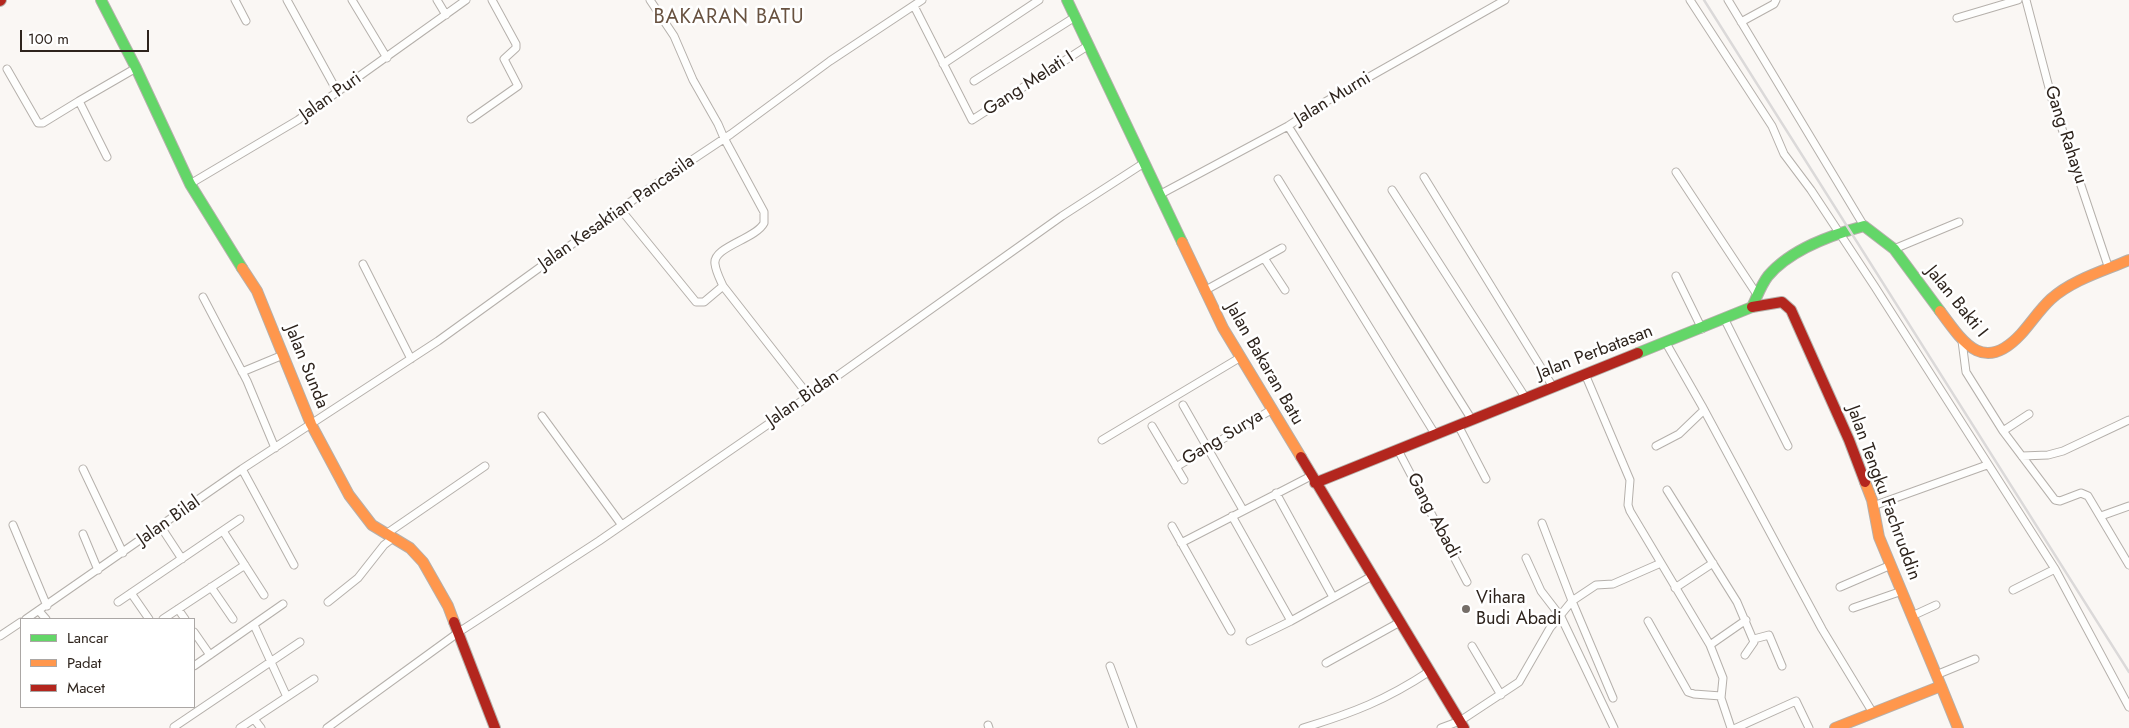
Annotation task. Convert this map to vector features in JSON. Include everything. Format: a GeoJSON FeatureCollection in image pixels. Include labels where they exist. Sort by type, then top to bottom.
{"type":"FeatureCollection","features":[{"type":"Feature","properties":{"kind":"main road","name":"Jalan Sunda"},"geometry":{"type":"LineString","coordinates":[[101,0],[136,68],[190,184],[257,290],[311,424],[357,506],[372,525],[410,548],[420,558],[445,599],[495,728]]}},
{"type":"Feature","properties":{"kind":"main road","name":"Jalan Bakaran Batu"},"geometry":{"type":"LineString","coordinates":[[1070,1],[1204,291],[1271,410],[1462,724]]}},
{"type":"Feature","properties":{"kind":"main road"},"geometry":{"type":"LineString","coordinates":[[1752,307],[1768,276],[1774,270],[1821,241],[1864,226]]}},
{"type":"Feature","properties":{"kind":"main road","name":"Jalan Bakti I"},"geometry":{"type":"LineString","coordinates":[[1864,226],[1894,249],[1962,341],[1972,351],[1981,354],[1991,355],[2013,344],[2050,300],[2063,291],[2129,260]]}},
{"type":"Feature","properties":{"kind":"main road","name":"Jalan Tengku Fachruddin"},"geometry":{"type":"LineString","coordinates":[[1752,307],[1782,302],[1791,310],[1849,440],[1873,506],[1879,537],[1958,728]]}},
{"type":"Feature","properties":{"kind":"main road","name":"Jalan Perbatasan"},"geometry":{"type":"LineString","coordinates":[[1313,480],[1398,450],[1525,397],[1725,320],[1752,307]]}},
{"type":"Feature","properties":{"kind":"main road"},"geometry":{"type":"LineString","coordinates":[[1835,728],[1941,686]]}},
{"type":"Feature","properties":{"kind":"street"},"geometry":{"type":"LineString","coordinates":[[236,0],[246,21]]}},
{"type":"Feature","properties":{"kind":"street"},"geometry":{"type":"LineString","coordinates":[[287,0],[338,92]]}},
{"type":"Feature","properties":{"kind":"street"},"geometry":{"type":"LineString","coordinates":[[352,0],[387,58]]}},
{"type":"Feature","properties":{"kind":"street"},"geometry":{"type":"LineString","coordinates":[[437,0],[446,15]]}},
{"type":"Feature","properties":{"kind":"street","name":"Jalan Puri"},"geometry":{"type":"LineString","coordinates":[[190,184],[301,118],[387,58],[464,0]]}},
{"type":"Feature","properties":{"kind":"street"},"geometry":{"type":"LineString","coordinates":[[471,119],[518,86],[504,59],[516,48],[516,44],[492,0]]}},
{"type":"Feature","properties":{"kind":"street"},"geometry":{"type":"LineString","coordinates":[[650,0],[674,36],[692,80],[717,122],[760,204],[765,218],[762,227],[755,234],[721,252],[715,257],[714,263],[724,286],[809,396]]}},
{"type":"Feature","properties":{"kind":"street","name":"Jalan Kesaktian Pancasila"},"geometry":{"type":"LineString","coordinates":[[311,424],[411,359],[830,61],[921,0]]}},
{"type":"Feature","properties":{"kind":"street"},"geometry":{"type":"LineString","coordinates":[[914,6],[943,64],[1039,0]]}},
{"type":"Feature","properties":{"kind":"street","name":"Jalan Murni"},"geometry":{"type":"LineString","coordinates":[[1159,195],[1288,126],[1326,102],[1505,0]]}},
{"type":"Feature","properties":{"kind":"street"},"geometry":{"type":"LineString","coordinates":[[1690,0],[1772,126],[1784,154],[1840,234],[2055,569],[2129,707]]}},
{"type":"Feature","properties":{"kind":"street"},"geometry":{"type":"LineString","coordinates":[[1728,0],[1864,226]]}},
{"type":"Feature","properties":{"kind":"street"},"geometry":{"type":"LineString","coordinates":[[1741,22],[1774,4],[1776,0]]}},
{"type":"Feature","properties":{"kind":"street"},"geometry":{"type":"LineString","coordinates":[[1957,18],[2018,0]]}},
{"type":"Feature","properties":{"kind":"street","name":"Gang Rahayu"},"geometry":{"type":"LineString","coordinates":[[2026,0],[2052,99],[2109,269]]}},
{"type":"Feature","properties":{"kind":"street"},"geometry":{"type":"LineString","coordinates":[[974,81],[1076,17]]}},
{"type":"Feature","properties":{"kind":"street","name":"Gang Melati I"},"geometry":{"type":"LineString","coordinates":[[943,64],[969,116],[973,120],[1089,45]]}},
{"type":"Feature","properties":{"kind":"street"},"geometry":{"type":"LineString","coordinates":[[8,69],[38,124],[43,123],[136,68]]}},
{"type":"Feature","properties":{"kind":"street"},"geometry":{"type":"LineString","coordinates":[[79,100],[107,157]]}},
{"type":"Feature","properties":{"kind":"street"},"geometry":{"type":"LineString","coordinates":[[1288,126],[1472,420]]}},
{"type":"Feature","properties":{"kind":"street","name":"Jalan Bidan"},"geometry":{"type":"LineString","coordinates":[[327,728],[459,632],[558,568],[809,396],[1062,216],[1144,163]]}},
{"type":"Feature","properties":{"kind":"street"},"geometry":{"type":"LineString","coordinates":[[1676,172],[1758,296]]}},
{"type":"Feature","properties":{"kind":"street"},"geometry":{"type":"LineString","coordinates":[[1424,177],[1553,387]]}},
{"type":"Feature","properties":{"kind":"street"},"geometry":{"type":"LineString","coordinates":[[1278,179],[1435,434]]}},
{"type":"Feature","properties":{"kind":"street"},"geometry":{"type":"LineString","coordinates":[[1392,190],[1525,397]]}},
{"type":"Feature","properties":{"kind":"street"},"geometry":{"type":"LineString","coordinates":[[621,210],[696,302],[706,301],[724,286]]}},
{"type":"Feature","properties":{"kind":"street"},"geometry":{"type":"LineString","coordinates":[[1894,249],[1960,222]]}},
{"type":"Feature","properties":{"kind":"street"},"geometry":{"type":"LineString","coordinates":[[1204,291],[1282,248]]}},
{"type":"Feature","properties":{"kind":"street"},"geometry":{"type":"LineString","coordinates":[[1264,258],[1285,290]]}},
{"type":"Feature","properties":{"kind":"street"},"geometry":{"type":"LineString","coordinates":[[363,264],[411,359]]}},
{"type":"Feature","properties":{"kind":"street"},"geometry":{"type":"LineString","coordinates":[[1676,276],[1702,329]]}},
{"type":"Feature","properties":{"kind":"street"},"geometry":{"type":"LineString","coordinates":[[203,296],[242,372],[275,448]]}},
{"type":"Feature","properties":{"kind":"street"},"geometry":{"type":"LineString","coordinates":[[1725,320],[1788,446]]}},
{"type":"Feature","properties":{"kind":"street"},"geometry":{"type":"LineString","coordinates":[[1962,341],[1966,372],[2003,431],[2055,500],[2060,501],[2081,493],[2088,496],[2129,565]]}},
{"type":"Feature","properties":{"kind":"street"},"geometry":{"type":"LineString","coordinates":[[1666,343],[1822,629],[1873,713]]}},
{"type":"Feature","properties":{"kind":"street"},"geometry":{"type":"LineString","coordinates":[[242,372],[283,355]]}},
{"type":"Feature","properties":{"kind":"street"},"geometry":{"type":"LineString","coordinates":[[1102,440],[1241,357]]}},
{"type":"Feature","properties":{"kind":"street"},"geometry":{"type":"LineString","coordinates":[[1586,374],[1630,480],[1628,505],[1710,645],[1723,678],[1721,696],[1731,728]]}},
{"type":"Feature","properties":{"kind":"street"},"geometry":{"type":"LineString","coordinates":[[1183,405],[1243,510]]}},
{"type":"Feature","properties":{"kind":"street","name":"Gang Surya"},"geometry":{"type":"LineString","coordinates":[[1176,467],[1271,410]]}},
{"type":"Feature","properties":{"kind":"street"},"geometry":{"type":"LineString","coordinates":[[1656,446],[1679,434],[1704,410]]}},
{"type":"Feature","properties":{"kind":"street"},"geometry":{"type":"LineString","coordinates":[[2003,431],[2029,414]]}},
{"type":"Feature","properties":{"kind":"street"},"geometry":{"type":"LineString","coordinates":[[542,416],[621,524]]}},
{"type":"Feature","properties":{"kind":"street"},"geometry":{"type":"LineString","coordinates":[[2024,459],[2063,451],[2129,420]]}},
{"type":"Feature","properties":{"kind":"street","name":"Jalan Bilal"},"geometry":{"type":"LineString","coordinates":[[28,618],[124,553],[242,469],[311,424]]}},
{"type":"Feature","properties":{"kind":"street"},"geometry":{"type":"LineString","coordinates":[[1458,425],[1486,479]]}},
{"type":"Feature","properties":{"kind":"street"},"geometry":{"type":"LineString","coordinates":[[1152,426],[1184,480]]}},
{"type":"Feature","properties":{"kind":"street","name":"Gang Abadi"},"geometry":{"type":"LineString","coordinates":[[1398,450],[1467,582]]}},
{"type":"Feature","properties":{"kind":"street"},"geometry":{"type":"LineString","coordinates":[[1873,506],[1987,465]]}},
{"type":"Feature","properties":{"kind":"street"},"geometry":{"type":"LineString","coordinates":[[328,602],[358,578],[390,536],[485,466]]}},
{"type":"Feature","properties":{"kind":"street"},"geometry":{"type":"LineString","coordinates":[[83,469],[124,553]]}},
{"type":"Feature","properties":{"kind":"street"},"geometry":{"type":"LineString","coordinates":[[242,469],[294,565]]}},
{"type":"Feature","properties":{"kind":"street"},"geometry":{"type":"LineString","coordinates":[[1181,543],[1276,493],[1313,480]]}},
{"type":"Feature","properties":{"kind":"street"},"geometry":{"type":"LineString","coordinates":[[1667,490],[1746,620],[1754,639],[1746,655]]}},
{"type":"Feature","properties":{"kind":"street"},"geometry":{"type":"LineString","coordinates":[[1276,493],[1334,597]]}},
{"type":"Feature","properties":{"kind":"street"},"geometry":{"type":"LineString","coordinates":[[2101,516],[2129,506]]}},
{"type":"Feature","properties":{"kind":"street"},"geometry":{"type":"LineString","coordinates":[[1232,516],[1291,621]]}},
{"type":"Feature","properties":{"kind":"street"},"geometry":{"type":"LineString","coordinates":[[118,602],[240,519]]}},
{"type":"Feature","properties":{"kind":"street"},"geometry":{"type":"LineString","coordinates":[[1542,523],[1572,601],[1613,698]]}},
{"type":"Feature","properties":{"kind":"street"},"geometry":{"type":"LineString","coordinates":[[13,525],[47,606]]}},
{"type":"Feature","properties":{"kind":"street"},"geometry":{"type":"LineString","coordinates":[[1172,526],[1231,631]]}},
{"type":"Feature","properties":{"kind":"street"},"geometry":{"type":"LineString","coordinates":[[160,527],[182,559]]}},
{"type":"Feature","properties":{"kind":"street"},"geometry":{"type":"LineString","coordinates":[[223,531],[264,595]]}},
{"type":"Feature","properties":{"kind":"street"},"geometry":{"type":"LineString","coordinates":[[82,534],[98,570]]}},
{"type":"Feature","properties":{"kind":"street"},"geometry":{"type":"LineString","coordinates":[[1526,558],[1541,591],[1561,617],[1614,728]]}},
{"type":"Feature","properties":{"kind":"street"},"geometry":{"type":"LineString","coordinates":[[1676,588],[1713,563]]}},
{"type":"Feature","properties":{"kind":"street"},"geometry":{"type":"LineString","coordinates":[[1442,728],[1462,724],[1519,682],[1550,628],[1561,617],[1572,601],[1596,584],[1613,584],[1661,564]]}},
{"type":"Feature","properties":{"kind":"street"},"geometry":{"type":"LineString","coordinates":[[164,618],[244,565]]}},
{"type":"Feature","properties":{"kind":"street"},"geometry":{"type":"LineString","coordinates":[[1840,587],[1891,565]]}},
{"type":"Feature","properties":{"kind":"street"},"geometry":{"type":"LineString","coordinates":[[2012,590],[2055,569]]}},
{"type":"Feature","properties":{"kind":"street"},"geometry":{"type":"LineString","coordinates":[[1250,641],[1291,621],[1372,576]]}},
{"type":"Feature","properties":{"kind":"street"},"geometry":{"type":"LineString","coordinates":[[211,587],[233,619]]}},
{"type":"Feature","properties":{"kind":"street"},"geometry":{"type":"LineString","coordinates":[[1853,608],[1902,591]]}},
{"type":"Feature","properties":{"kind":"street"},"geometry":{"type":"LineString","coordinates":[[131,593],[148,618]]}},
{"type":"Feature","properties":{"kind":"street"},"geometry":{"type":"LineString","coordinates":[[195,665],[283,604]]}},
{"type":"Feature","properties":{"kind":"street"},"geometry":{"type":"LineString","coordinates":[[1912,616],[1936,604]]}},
{"type":"Feature","properties":{"kind":"street"},"geometry":{"type":"LineString","coordinates":[[178,609],[184,618]]}},
{"type":"Feature","properties":{"kind":"street"},"geometry":{"type":"LineString","coordinates":[[39,611],[45,618]]}},
{"type":"Feature","properties":{"kind":"street"},"geometry":{"type":"LineString","coordinates":[[1710,645],[1746,620]]}},
{"type":"Feature","properties":{"kind":"street"},"geometry":{"type":"LineString","coordinates":[[1648,621],[1688,692],[1721,696]]}},
{"type":"Feature","properties":{"kind":"street"},"geometry":{"type":"LineString","coordinates":[[1326,664],[1400,622]]}},
{"type":"Feature","properties":{"kind":"street"},"geometry":{"type":"LineString","coordinates":[[0,636],[20,623]]}},
{"type":"Feature","properties":{"kind":"street"},"geometry":{"type":"LineString","coordinates":[[254,625],[287,697]]}},
{"type":"Feature","properties":{"kind":"street"},"geometry":{"type":"LineString","coordinates":[[195,633],[210,655]]}},
{"type":"Feature","properties":{"kind":"street"},"geometry":{"type":"LineString","coordinates":[[1754,639],[1769,636],[1782,666]]}},
{"type":"Feature","properties":{"kind":"street"},"geometry":{"type":"LineString","coordinates":[[174,727],[300,642]]}},
{"type":"Feature","properties":{"kind":"street"},"geometry":{"type":"LineString","coordinates":[[1472,646],[1501,695]]}},
{"type":"Feature","properties":{"kind":"street"},"geometry":{"type":"LineString","coordinates":[[1936,675],[1975,659]]}},
{"type":"Feature","properties":{"kind":"street"},"geometry":{"type":"LineString","coordinates":[[1110,666],[1133,728]]}},
{"type":"Feature","properties":{"kind":"street"},"geometry":{"type":"LineString","coordinates":[[1303,728],[1338,718],[1372,704],[1396,693],[1430,671]]}},
{"type":"Feature","properties":{"kind":"street"},"geometry":{"type":"LineString","coordinates":[[240,728],[314,679]]}},
{"type":"Feature","properties":{"kind":"street"},"geometry":{"type":"LineString","coordinates":[[1736,728],[1796,701],[1809,728]]}},
{"type":"Feature","properties":{"kind":"street"},"geometry":{"type":"LineString","coordinates":[[254,719],[261,728]]}},
{"type":"Feature","properties":{"kind":"railway"},"geometry":{"type":"LineString","coordinates":[[1704,0],[2129,672]]}},
{"type":"Feature","properties":{"kind":"traffic: fast"},"geometry":{"type":"LineString","coordinates":[[101,0],[136,68],[190,184],[242,268]]}},
{"type":"Feature","properties":{"kind":"traffic: fast"},"geometry":{"type":"LineString","coordinates":[[1067,0],[1182,242]]}},
{"type":"Feature","properties":{"kind":"traffic: fast"},"geometry":{"type":"LineString","coordinates":[[1638,353],[1752,307],[1768,276],[1788,258],[1812,244],[1864,226],[1894,249],[1940,311]]}},
{"type":"Feature","properties":{"kind":"traffic: slow"},"geometry":{"type":"LineString","coordinates":[[1182,242],[1223,328],[1301,457]]}},
{"type":"Feature","properties":{"kind":"traffic: slow"},"geometry":{"type":"LineString","coordinates":[[1940,311],[1966,343],[1976,350],[1985,353],[1996,352],[2008,346],[2021,334],[2043,307],[2059,292],[2088,276],[2129,260]]}},
{"type":"Feature","properties":{"kind":"traffic: slow"},"geometry":{"type":"LineString","coordinates":[[242,268],[257,291],[311,424],[349,495],[372,525],[410,548],[423,562],[448,606],[454,622]]}},
{"type":"Feature","properties":{"kind":"traffic: slow"},"geometry":{"type":"LineString","coordinates":[[1865,482],[1872,500],[1879,537],[1941,686]]}},
{"type":"Feature","properties":{"kind":"traffic: slow"},"geometry":{"type":"LineString","coordinates":[[1835,728],[1941,686],[1958,728]]}},
{"type":"Feature","properties":{"kind":"traffic: jam"},"geometry":{"type":"LineString","coordinates":[[1752,307],[1782,302],[1791,310],[1849,440],[1865,482]]}},
{"type":"Feature","properties":{"kind":"traffic: jam"},"geometry":{"type":"LineString","coordinates":[[1315,483],[1638,353]]}},
{"type":"Feature","properties":{"kind":"traffic: jam"},"geometry":{"type":"LineString","coordinates":[[1301,457],[1464,728]]}},
{"type":"Feature","properties":{"kind":"traffic: jam"},"geometry":{"type":"LineString","coordinates":[[454,622],[495,728]]}},
{"type":"Feature","properties":{"kind":"place","name":"Vihara Budi Abadi"},"geometry":{"type":"Point","coordinates":[1466,609]}},
{"type":"Feature","properties":{"kind":"district","name":"BAKARAN BATU"},"geometry":{"type":"Point","coordinates":[729,18]}}]}
